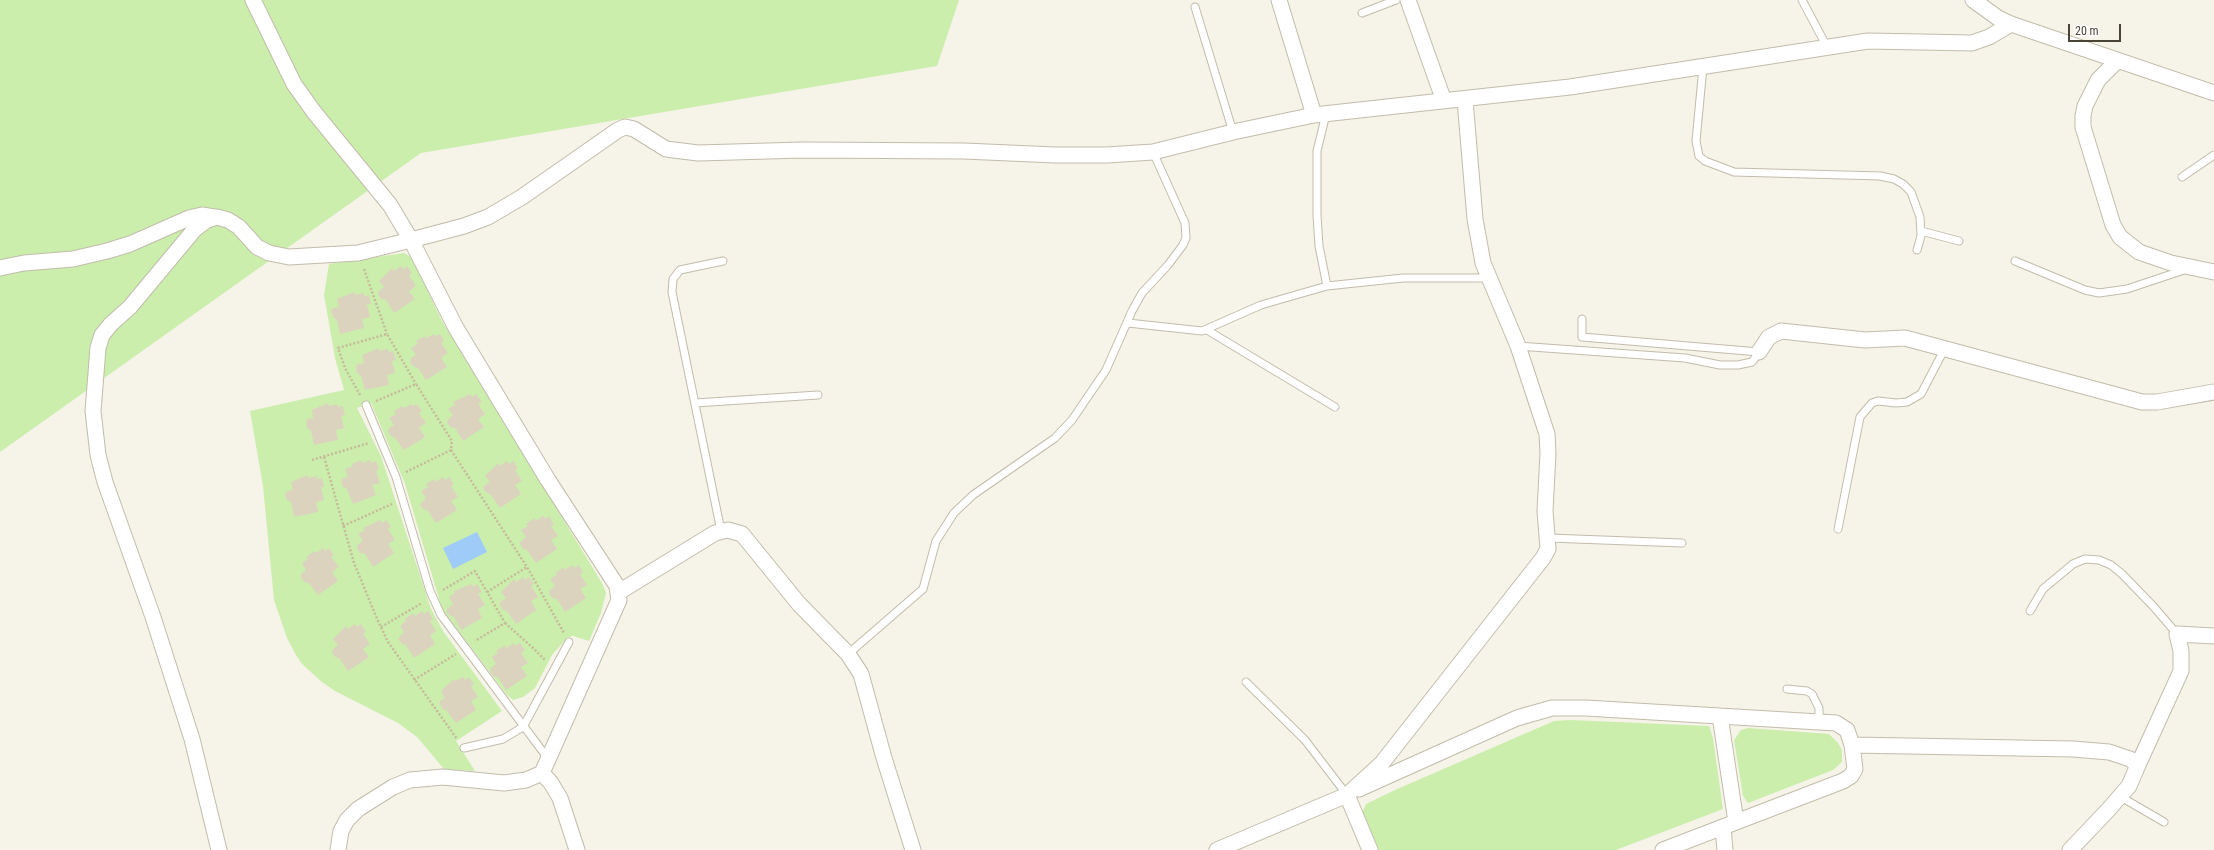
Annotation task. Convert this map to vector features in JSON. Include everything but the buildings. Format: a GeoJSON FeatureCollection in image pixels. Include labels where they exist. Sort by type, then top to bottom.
{"type":"FeatureCollection","features":[{"type":"Feature","properties":{"kind":"street"},"geometry":{"type":"LineString","coordinates":[[253,0],[294,84],[314,112],[390,204],[411,240],[456,328],[548,480],[617,586],[619,592],[619,600],[614,612],[546,767],[526,780],[504,783],[443,777],[410,780],[376,797],[352,815],[341,831],[338,850]]}},
{"type":"Feature","properties":{"kind":"street"},"geometry":{"type":"LineString","coordinates":[[1279,0],[1320,114]]}},
{"type":"Feature","properties":{"kind":"street"},"geometry":{"type":"LineString","coordinates":[[1408,0],[1444,101]]}},
{"type":"Feature","properties":{"kind":"street"},"geometry":{"type":"LineString","coordinates":[[1973,0],[1998,18],[2012,24],[2214,93]]}},
{"type":"Feature","properties":{"kind":"street"},"geometry":{"type":"LineString","coordinates":[[0,268],[24,263],[73,259],[107,252],[130,244],[189,218],[202,215],[228,220],[239,226],[247,238],[257,247],[269,253],[308,256],[358,252],[464,226],[488,217],[522,196],[618,130],[625,128],[634,128],[666,149],[698,153],[802,150],[964,151],[1055,155],[1153,152],[1233,132],[1320,114],[1465,100],[1570,87],[1868,42],[1972,43],[2012,24]]}},
{"type":"Feature","properties":{"kind":"street"},"geometry":{"type":"LineString","coordinates":[[2117,61],[2098,80],[2085,106],[2083,116],[2083,126],[2113,225],[2120,237],[2128,245],[2139,252],[2170,263],[2214,272]]}},
{"type":"Feature","properties":{"kind":"street"},"geometry":{"type":"LineString","coordinates":[[1347,795],[1382,763],[1543,558],[1548,549],[1549,538],[1544,511],[1548,453],[1547,434],[1518,346],[1487,278],[1479,246],[1475,220],[1465,100]]}},
{"type":"Feature","properties":{"kind":"street"},"geometry":{"type":"LineString","coordinates":[[217,218],[207,220],[195,229],[130,307],[102,334],[96,364],[93,410],[98,455],[105,482],[150,610],[192,738],[219,850]]}},
{"type":"Feature","properties":{"kind":"street"},"geometry":{"type":"LineString","coordinates":[[1758,352],[1769,337],[1781,331],[1870,340],[1905,338],[2142,402],[2157,402],[2214,392]]}},
{"type":"Feature","properties":{"kind":"street"},"geometry":{"type":"LineString","coordinates":[[619,592],[703,538],[721,531],[734,530],[745,537],[799,604],[848,654],[864,681],[882,750],[913,850]]}},
{"type":"Feature","properties":{"kind":"street"},"geometry":{"type":"LineString","coordinates":[[2070,850],[2121,796],[2138,765],[2180,675],[2182,664],[2177,634],[2214,636]]}},
{"type":"Feature","properties":{"kind":"street"},"geometry":{"type":"LineString","coordinates":[[1217,850],[1347,795],[1517,718],[1552,708],[1586,708],[1836,723],[1847,730],[1852,745],[1855,770],[1851,776],[1822,790],[1663,850]]}},
{"type":"Feature","properties":{"kind":"street"},"geometry":{"type":"LineString","coordinates":[[1720,716],[1729,825],[1725,850]]}},
{"type":"Feature","properties":{"kind":"street"},"geometry":{"type":"LineString","coordinates":[[1852,745],[2073,749],[2109,752],[2130,759],[2138,765]]}},
{"type":"Feature","properties":{"kind":"street"},"geometry":{"type":"LineString","coordinates":[[546,767],[551,783],[560,798],[577,850]]}},
{"type":"Feature","properties":{"kind":"street"},"geometry":{"type":"LineString","coordinates":[[1347,795],[1370,850]]}},
{"type":"Feature","properties":{"kind":"lane"},"geometry":{"type":"LineString","coordinates":[[1362,13],[1396,0]]}},
{"type":"Feature","properties":{"kind":"lane"},"geometry":{"type":"LineString","coordinates":[[1802,0],[1827,47]]}},
{"type":"Feature","properties":{"kind":"lane"},"geometry":{"type":"LineString","coordinates":[[1194,7],[1233,132]]}},
{"type":"Feature","properties":{"kind":"lane"},"geometry":{"type":"LineString","coordinates":[[1703,67],[1696,140],[1699,156],[1705,162],[1734,172],[1880,176],[1894,179],[1903,184],[1911,192],[1920,217],[1921,232],[1917,250]]}},
{"type":"Feature","properties":{"kind":"lane"},"geometry":{"type":"LineString","coordinates":[[1320,114],[1317,151],[1317,208],[1319,246],[1327,286]]}},
{"type":"Feature","properties":{"kind":"lane"},"geometry":{"type":"LineString","coordinates":[[848,654],[923,589],[936,541],[954,512],[973,495],[1044,446],[1064,430],[1106,370],[1132,311],[1142,293],[1168,265],[1186,238],[1187,231],[1182,214],[1153,152]]}},
{"type":"Feature","properties":{"kind":"lane"},"geometry":{"type":"LineString","coordinates":[[2182,177],[2214,155]]}},
{"type":"Feature","properties":{"kind":"lane"},"geometry":{"type":"LineString","coordinates":[[1921,232],[1959,241]]}},
{"type":"Feature","properties":{"kind":"lane"},"geometry":{"type":"LineString","coordinates":[[721,531],[672,292],[673,279],[680,270],[723,260]]}},
{"type":"Feature","properties":{"kind":"lane"},"geometry":{"type":"LineString","coordinates":[[2015,261],[2085,290],[2099,293],[2127,288],[2193,268]]}},
{"type":"Feature","properties":{"kind":"lane"},"geometry":{"type":"LineString","coordinates":[[1207,330],[1239,313],[1327,286],[1403,278],[1487,278]]}},
{"type":"Feature","properties":{"kind":"lane"},"geometry":{"type":"LineString","coordinates":[[1518,346],[1685,358],[1720,365],[1738,365],[1752,362],[1758,352],[1582,337],[1582,319]]}},
{"type":"Feature","properties":{"kind":"lane"},"geometry":{"type":"LineString","coordinates":[[1128,323],[1207,330],[1335,407]]}},
{"type":"Feature","properties":{"kind":"lane"},"geometry":{"type":"LineString","coordinates":[[1838,529],[1860,417],[1872,403],[1878,401],[1896,403],[1907,402],[1921,394],[1946,348]]}},
{"type":"Feature","properties":{"kind":"lane"},"geometry":{"type":"LineString","coordinates":[[695,403],[818,395]]}},
{"type":"Feature","properties":{"kind":"lane"},"geometry":{"type":"LineString","coordinates":[[366,405],[396,477],[433,596],[441,615],[523,727],[546,767]]}},
{"type":"Feature","properties":{"kind":"lane"},"geometry":{"type":"LineString","coordinates":[[1549,538],[1682,543]]}},
{"type":"Feature","properties":{"kind":"lane"},"geometry":{"type":"LineString","coordinates":[[2030,611],[2043,589],[2073,564],[2085,558],[2099,560],[2111,565],[2122,574],[2154,607],[2177,634]]}},
{"type":"Feature","properties":{"kind":"lane"},"geometry":{"type":"LineString","coordinates":[[464,748],[503,739],[523,727],[569,642]]}},
{"type":"Feature","properties":{"kind":"lane"},"geometry":{"type":"LineString","coordinates":[[1246,682],[1305,740],[1347,795]]}},
{"type":"Feature","properties":{"kind":"lane"},"geometry":{"type":"LineString","coordinates":[[1787,689],[1807,691],[1812,694],[1819,708],[1819,722]]}},
{"type":"Feature","properties":{"kind":"lane"},"geometry":{"type":"LineString","coordinates":[[2121,796],[2164,822]]}},
{"type":"Feature","properties":{"kind":"path"},"geometry":{"type":"LineString","coordinates":[[358,252],[387,334],[452,441],[451,450],[527,566],[569,642]]}},
{"type":"Feature","properties":{"kind":"path"},"geometry":{"type":"LineString","coordinates":[[387,334],[338,348],[345,368],[366,405],[416,384]]}},
{"type":"Feature","properties":{"kind":"path"},"geometry":{"type":"LineString","coordinates":[[312,460],[381,439]]}},
{"type":"Feature","properties":{"kind":"path"},"geometry":{"type":"LineString","coordinates":[[396,477],[451,450]]}},
{"type":"Feature","properties":{"kind":"path"},"geometry":{"type":"LineString","coordinates":[[324,457],[356,570],[388,642],[464,748]]}},
{"type":"Feature","properties":{"kind":"path"},"geometry":{"type":"LineString","coordinates":[[343,526],[403,499]]}},
{"type":"Feature","properties":{"kind":"path"},"geometry":{"type":"LineString","coordinates":[[487,592],[527,566]]}},
{"type":"Feature","properties":{"kind":"path"},"geometry":{"type":"LineString","coordinates":[[381,627],[475,571],[505,623],[534,648],[553,671]]}},
{"type":"Feature","properties":{"kind":"path"},"geometry":{"type":"LineString","coordinates":[[414,680],[505,623]]}},
{"type":"Feature","properties":{"kind":"green space"},"geometry":{"type":"Polygon","coordinates":[[[0,0],[959,0],[937,66],[421,153],[0,452],[0,0]]]}},
{"type":"Feature","properties":{"kind":"green space"},"geometry":{"type":"Polygon","coordinates":[[[404,253],[411,257],[441,319],[602,583],[606,593],[601,613],[589,641],[573,636],[567,638],[552,655],[535,688],[523,697],[513,700],[507,695],[442,609],[405,484],[371,403],[357,408],[381,456],[431,609],[443,631],[502,711],[456,741],[475,771],[444,769],[417,737],[398,723],[335,691],[322,682],[302,664],[296,655],[287,638],[274,600],[263,486],[250,411],[344,390],[335,358],[324,295],[329,264],[404,253]]]}},
{"type":"Feature","properties":{"kind":"green space"},"geometry":{"type":"Polygon","coordinates":[[[1570,720],[1709,726],[1713,738],[1723,809],[1616,850],[1379,850],[1362,813],[1366,804],[1554,721],[1570,720]]]}},
{"type":"Feature","properties":{"kind":"green space"},"geometry":{"type":"Polygon","coordinates":[[[1748,728],[1829,734],[1838,743],[1842,750],[1842,762],[1833,770],[1748,803],[1743,796],[1734,740],[1741,730],[1748,728]]]}},
{"type":"Feature","properties":{"kind":"water"},"geometry":{"type":"Polygon","coordinates":[[[477,532],[487,552],[453,569],[443,548],[477,532]]]}}]}
